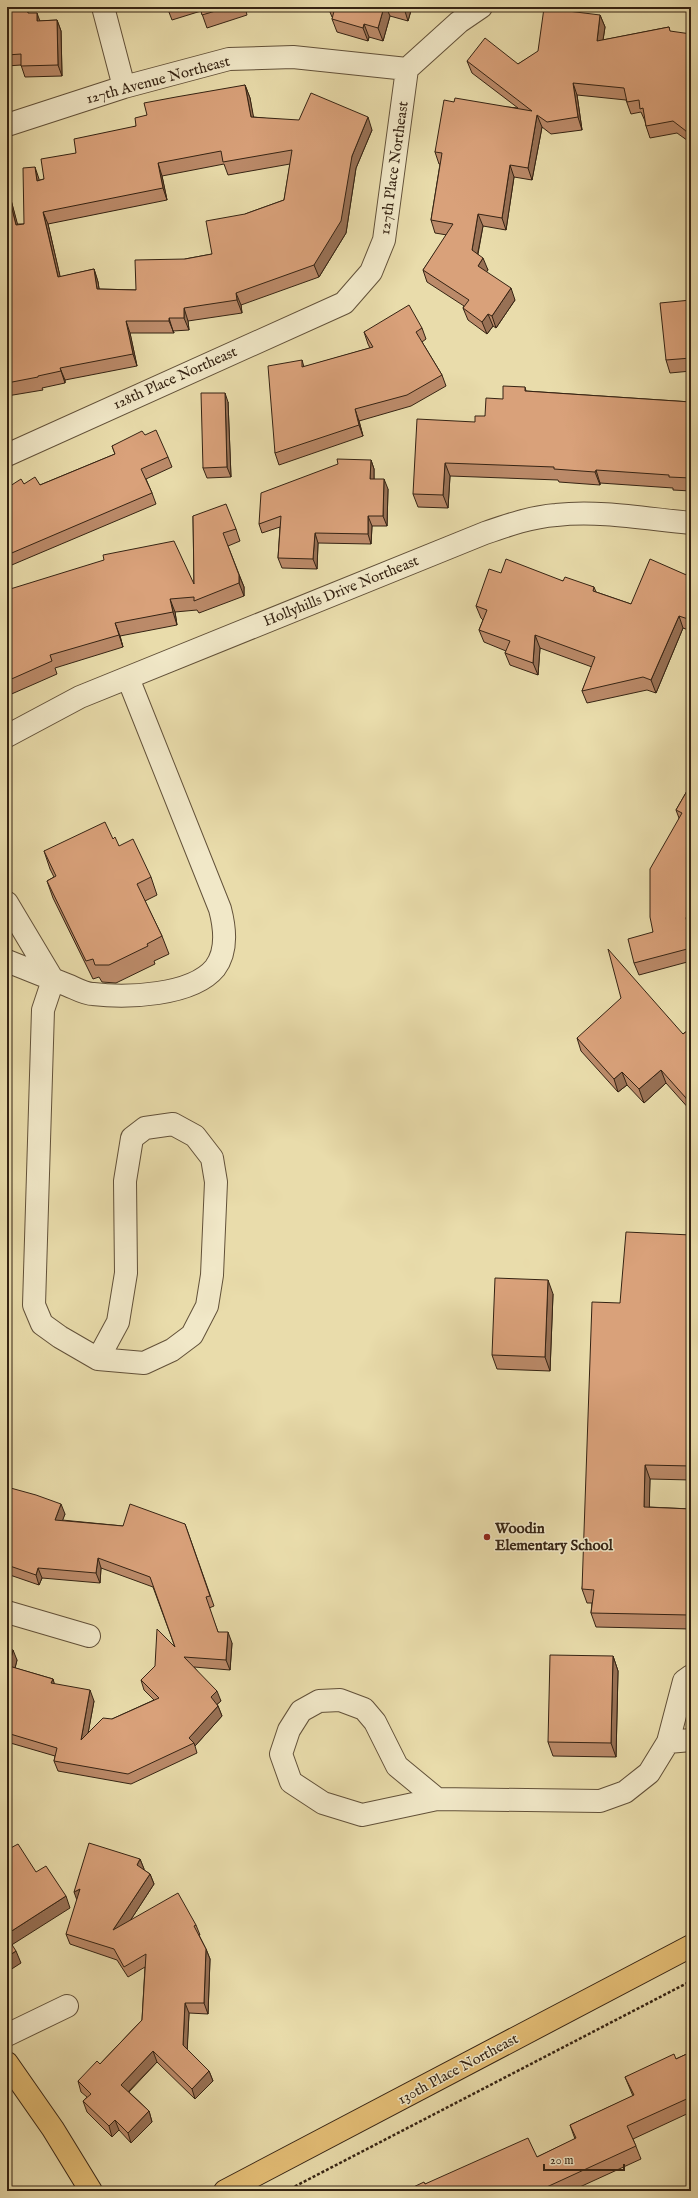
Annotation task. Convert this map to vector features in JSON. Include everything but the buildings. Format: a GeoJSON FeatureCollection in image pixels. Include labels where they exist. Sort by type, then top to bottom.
{"type":"FeatureCollection","features":[{"type":"Feature","properties":{"kind":"main road","name":"130th Place Northeast"},"geometry":{"type":"LineString","coordinates":[[225,2191],[691,1946]]}},
{"type":"Feature","properties":{"kind":"main road"},"geometry":{"type":"LineString","coordinates":[[7,2064],[53,2129],[91,2191]]}},
{"type":"Feature","properties":{"kind":"street"},"geometry":{"type":"LineString","coordinates":[[103,7],[124,87]]}},
{"type":"Feature","properties":{"kind":"street"},"geometry":{"type":"LineString","coordinates":[[407,70],[459,22],[481,7]]}},
{"type":"Feature","properties":{"kind":"street","name":"127th Avenue Northeast"},"geometry":{"type":"LineString","coordinates":[[7,125],[124,87],[229,58],[293,57],[407,70]]}},
{"type":"Feature","properties":{"kind":"street","name":"127th Place Northeast"},"geometry":{"type":"LineString","coordinates":[[344,303],[371,272],[384,240],[407,70]]}},
{"type":"Feature","properties":{"kind":"street","name":"128th Place Northeast"},"geometry":{"type":"LineString","coordinates":[[7,455],[344,303]]}},
{"type":"Feature","properties":{"kind":"street","name":"Hollyhills Drive Northeast"},"geometry":{"type":"LineString","coordinates":[[7,736],[80,697],[485,533],[525,520],[556,515],[585,514],[691,523]]}},
{"type":"Feature","properties":{"kind":"street"},"geometry":{"type":"LineString","coordinates":[[7,962],[91,994],[130,996],[173,991],[198,981],[214,968],[222,953],[225,937],[220,909],[128,678]]}},
{"type":"Feature","properties":{"kind":"street"},"geometry":{"type":"LineString","coordinates":[[7,903],[53,980],[43,1010],[34,1305],[42,1324],[60,1337],[98,1359],[144,1363],[172,1350],[192,1335],[207,1306],[212,1275],[216,1182],[212,1158],[195,1136],[173,1124],[145,1128],[132,1138],[126,1180],[126,1272],[118,1322],[98,1359]]}},
{"type":"Feature","properties":{"kind":"street"},"geometry":{"type":"LineString","coordinates":[[7,1612],[89,1636]]}},
{"type":"Feature","properties":{"kind":"street"},"geometry":{"type":"LineString","coordinates":[[437,1799],[397,1766],[375,1722],[364,1709],[340,1700],[319,1701],[301,1711],[289,1730],[280,1754],[291,1782],[323,1804],[362,1815],[437,1799],[600,1801],[625,1792],[649,1773],[668,1742],[684,1681],[691,1676]]}},
{"type":"Feature","properties":{"kind":"street"},"geometry":{"type":"LineString","coordinates":[[668,1742],[691,1740]]}},
{"type":"Feature","properties":{"kind":"street"},"geometry":{"type":"LineString","coordinates":[[7,2035],[67,2006]]}},
{"type":"Feature","properties":{"kind":"path"},"geometry":{"type":"LineString","coordinates":[[286,2191],[691,1981]]}},
{"type":"Feature","properties":{"kind":"place","name":"Woodin Elementary School"},"geometry":{"type":"Point","coordinates":[487,1537]}}]}
